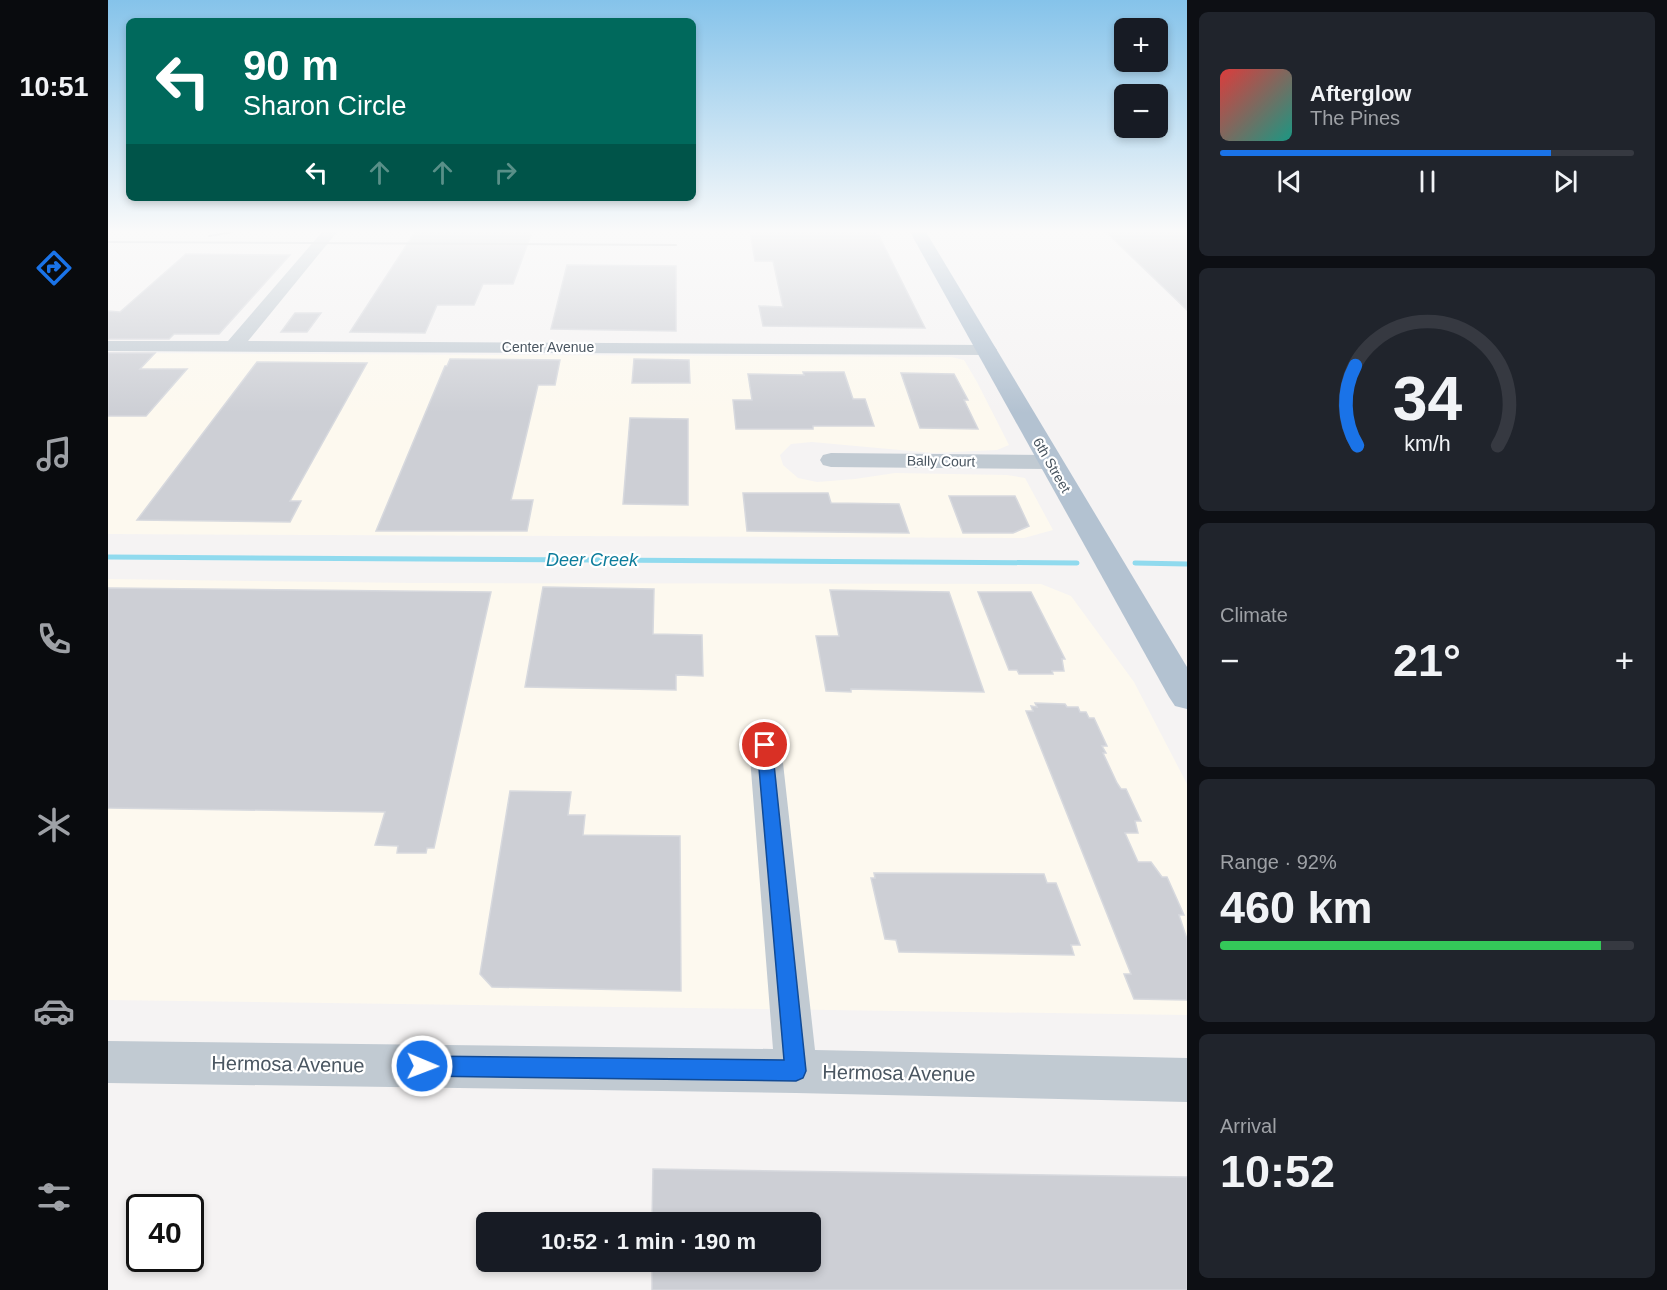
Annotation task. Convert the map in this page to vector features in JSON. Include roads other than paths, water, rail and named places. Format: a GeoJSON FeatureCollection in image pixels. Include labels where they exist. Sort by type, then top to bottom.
{"type":"FeatureCollection","features":[{"type":"Feature","properties":{"kind":"main road","name":"6th Street"},"geometry":{"type":"LineString","coordinates":[[954,292],[1187,697]]}},
{"type":"Feature","properties":{"kind":"street"},"geometry":{"type":"LineString","coordinates":[[234,346],[279,292]]}},
{"type":"Feature","properties":{"kind":"street","name":"Center Avenue"},"geometry":{"type":"LineString","coordinates":[[108,346],[988,350]]}},
{"type":"Feature","properties":{"kind":"street","name":"Bally Court"},"geometry":{"type":"LineString","coordinates":[[831,460],[1050,462]]}},
{"type":"Feature","properties":{"kind":"street"},"geometry":{"type":"LineString","coordinates":[[765,745],[796,1071]]}},
{"type":"Feature","properties":{"kind":"street","name":"Hermosa Avenue"},"geometry":{"type":"LineString","coordinates":[[108,1062],[796,1071],[1187,1080]]}},
{"type":"Feature","properties":{"kind":"waterway","name":"Deer Creek"},"geometry":{"type":"LineString","coordinates":[[108,557],[1077,563]]}},
{"type":"Feature","properties":{"kind":"waterway","name":"Deer Creek"},"geometry":{"type":"LineString","coordinates":[[1135,563],[1187,564]]}}]}
